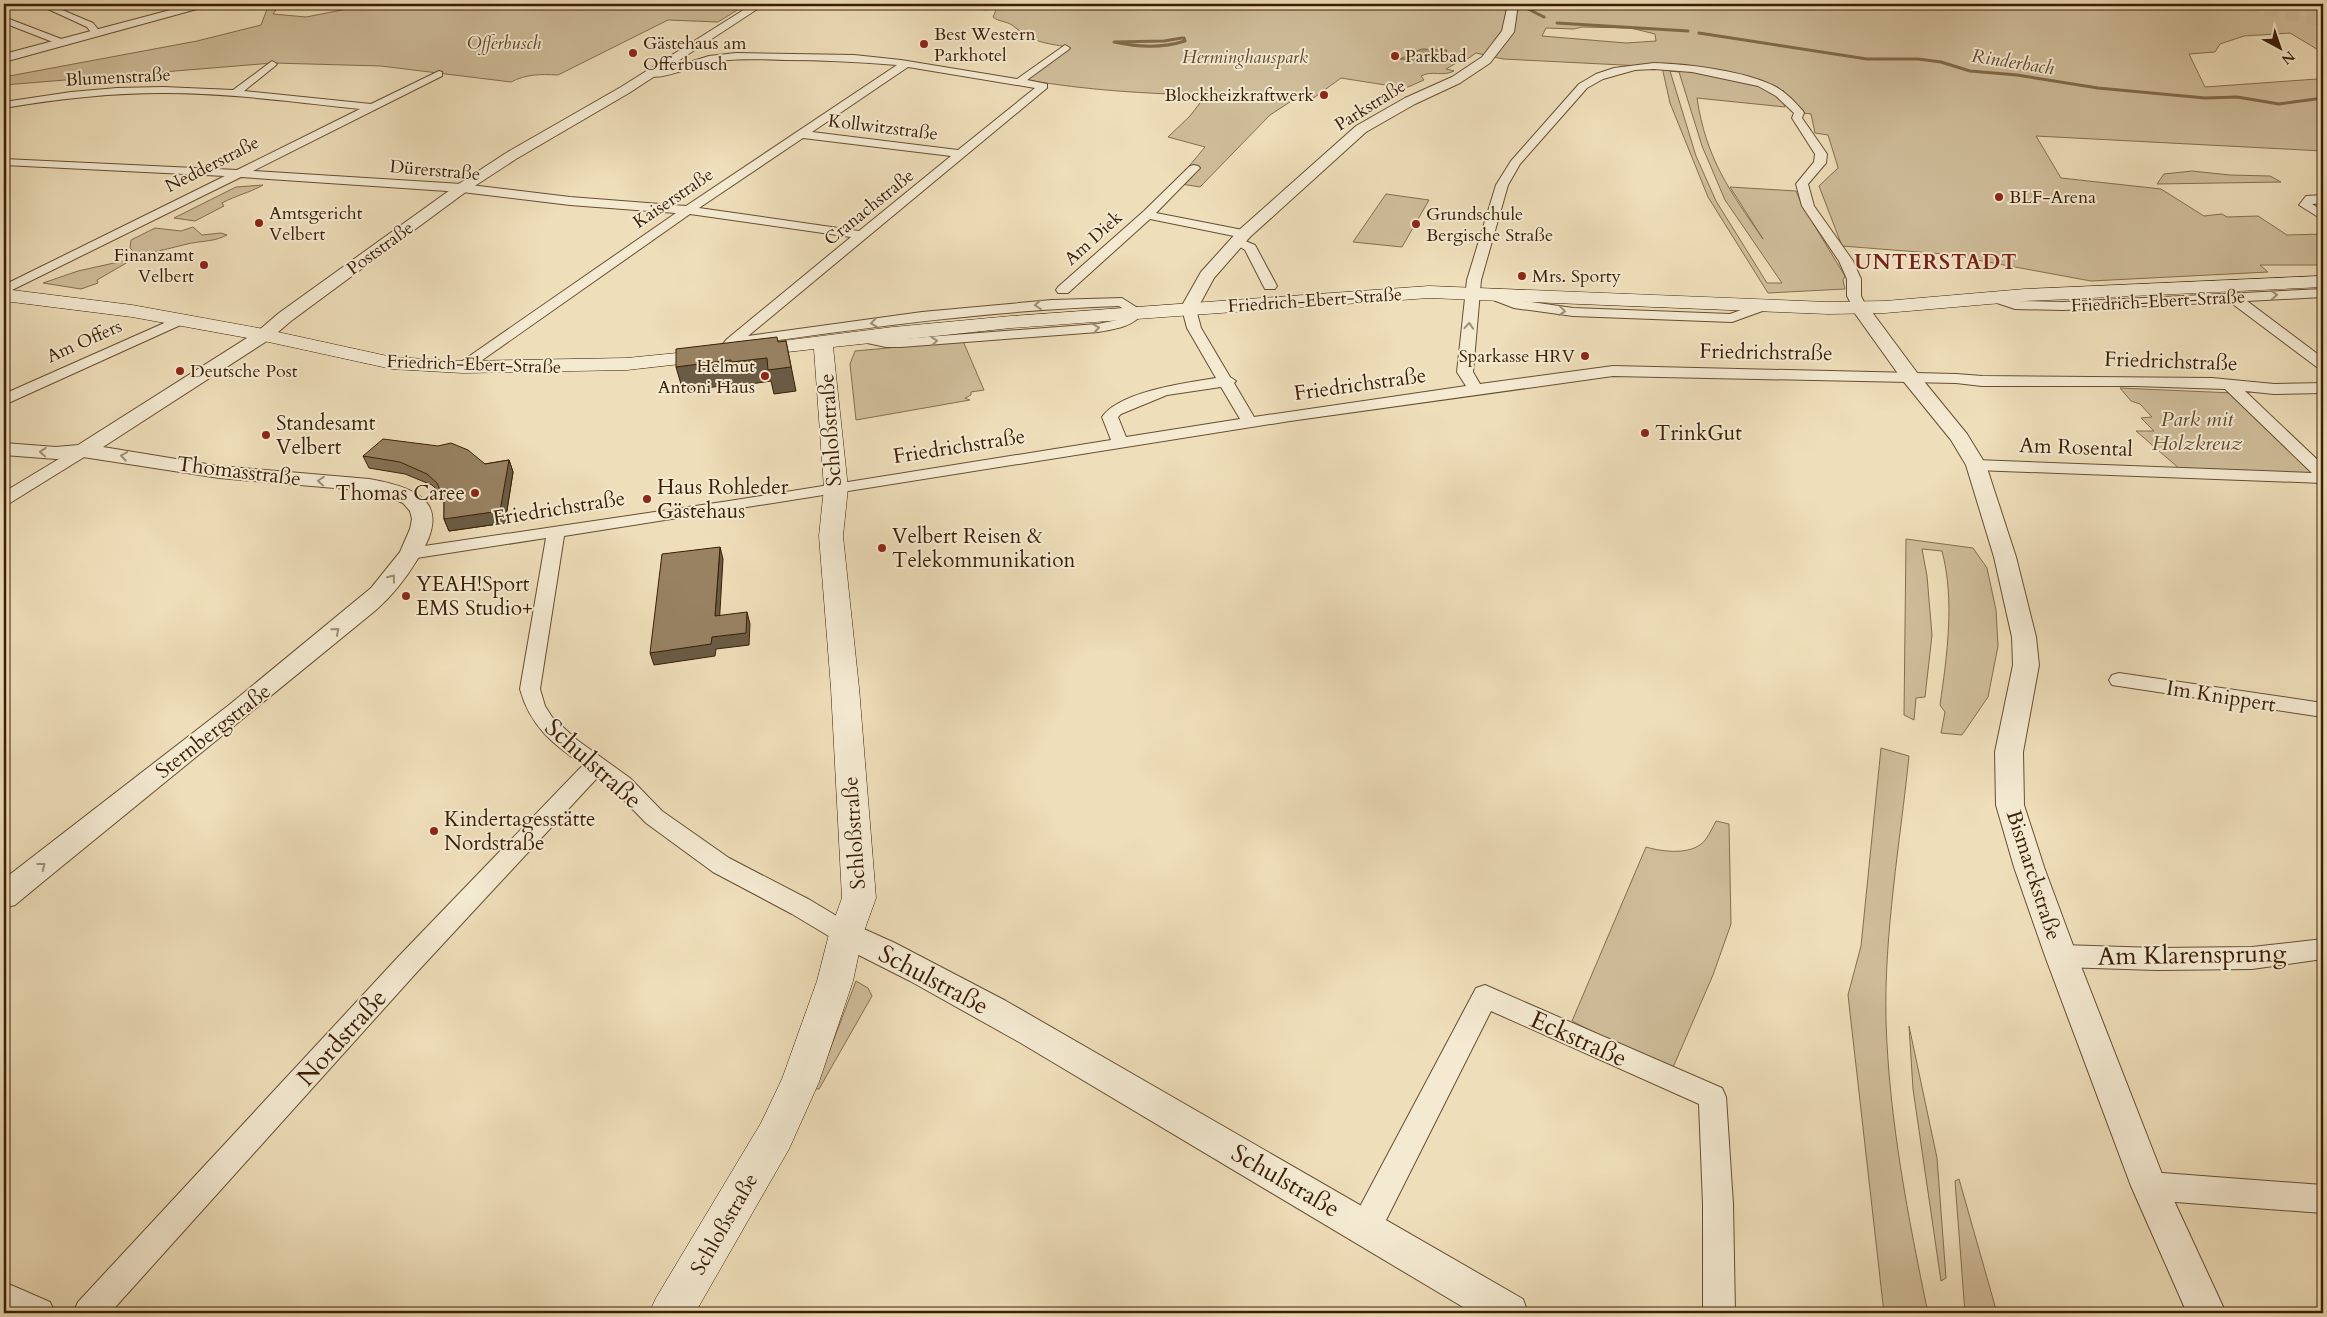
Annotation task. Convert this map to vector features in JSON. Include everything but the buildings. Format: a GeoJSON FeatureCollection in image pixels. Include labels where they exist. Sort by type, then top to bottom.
{"type":"FeatureCollection","features":[{"type":"Feature","properties":{"kind":"main road","name":"Friedrich-Ebert-Straße"},"geometry":{"type":"LineString","coordinates":[[4,294],[117,308],[264,336],[382,362],[463,367],[627,364],[725,350],[823,342],[894,333],[1137,312],[1430,292],[1763,306],[1860,308],[1993,298],[2323,281]]}},
{"type":"Feature","properties":{"kind":"main road","name":"Schloßstraße"},"geometry":{"type":"LineString","coordinates":[[671,1313],[775,1136],[818,1031],[835,981],[846,934],[859,898],[845,688],[831,536],[836,488],[823,342]]}},
{"type":"Feature","properties":{"kind":"street"},"geometry":{"type":"LineString","coordinates":[[40,4],[90,25],[96,32]]}},
{"type":"Feature","properties":{"kind":"street"},"geometry":{"type":"LineString","coordinates":[[4,58],[204,4]]}},
{"type":"Feature","properties":{"kind":"street","name":"Poststraße"},"geometry":{"type":"LineString","coordinates":[[4,498],[83,451],[264,336],[290,314],[462,188],[511,156],[651,74],[760,4]]}},
{"type":"Feature","properties":{"kind":"street","name":"Parkstraße"},"geometry":{"type":"LineString","coordinates":[[1189,309],[1203,282],[1241,238],[1361,129],[1410,101],[1456,80],[1481,64],[1494,52],[1508,32],[1513,4]]}},
{"type":"Feature","properties":{"kind":"street"},"geometry":{"type":"LineString","coordinates":[[4,20],[61,42]]}},
{"type":"Feature","properties":{"kind":"street"},"geometry":{"type":"LineString","coordinates":[[4,29],[32,30]]}},
{"type":"Feature","properties":{"kind":"street"},"geometry":{"type":"LineString","coordinates":[[651,74],[664,73],[709,59],[743,55],[854,58],[906,64],[1020,82],[1065,48]]}},
{"type":"Feature","properties":{"kind":"street"},"geometry":{"type":"LineString","coordinates":[[235,93],[272,64]]}},
{"type":"Feature","properties":{"kind":"street","name":"Kaiserstraße"},"geometry":{"type":"LineString","coordinates":[[463,367],[688,210],[906,64]]}},
{"type":"Feature","properties":{"kind":"street"},"geometry":{"type":"LineString","coordinates":[[1476,390],[1466,372],[1474,280],[1502,186],[1515,163],[1583,86],[1593,80],[1621,70],[1661,65],[1679,66],[1754,82],[1766,86],[1785,97],[1799,112],[1798,118],[1821,154],[1820,163],[1802,184],[1808,206],[1846,261],[1854,278],[1854,296],[1860,308]]}},
{"type":"Feature","properties":{"kind":"street","name":"Nedderstraße"},"geometry":{"type":"LineString","coordinates":[[4,290],[236,173],[439,74]]}},
{"type":"Feature","properties":{"kind":"street","name":"Cranachstraße"},"geometry":{"type":"LineString","coordinates":[[725,350],[1043,86],[1020,82]]}},
{"type":"Feature","properties":{"kind":"street","name":"Blumenstraße"},"geometry":{"type":"LineString","coordinates":[[4,105],[69,95],[121,91],[186,90],[372,107]]}},
{"type":"Feature","properties":{"kind":"street","name":"Kollwitzstraße"},"geometry":{"type":"LineString","coordinates":[[801,134],[962,154]]}},
{"type":"Feature","properties":{"kind":"street","name":"Dürerstraße"},"geometry":{"type":"LineString","coordinates":[[4,162],[236,173],[462,188],[570,201],[688,210],[862,235]]}},
{"type":"Feature","properties":{"kind":"street","name":"Am Diek"},"geometry":{"type":"LineString","coordinates":[[1063,290],[1148,214],[1194,168]]}},
{"type":"Feature","properties":{"kind":"street"},"geometry":{"type":"LineString","coordinates":[[2323,199],[2310,199],[2305,205],[2323,216]]}},
{"type":"Feature","properties":{"kind":"street","name":"Am Diek"},"geometry":{"type":"LineString","coordinates":[[1148,214],[1241,238]]}},
{"type":"Feature","properties":{"kind":"street"},"geometry":{"type":"LineString","coordinates":[[1241,238],[1250,248],[1270,286]]}},
{"type":"Feature","properties":{"kind":"street","name":"Friedrich-Ebert-Straße"},"geometry":{"type":"LineString","coordinates":[[1993,298],[2015,306],[2064,306],[2323,293]]}},
{"type":"Feature","properties":{"kind":"street"},"geometry":{"type":"LineString","coordinates":[[2234,298],[2323,365]]}},
{"type":"Feature","properties":{"kind":"street","name":"Friedrich-Ebert-Straße"},"geometry":{"type":"LineString","coordinates":[[725,350],[749,340],[922,316],[1052,304],[1122,302],[1137,312],[1122,323],[1072,330],[901,343],[886,343],[858,337]]}},
{"type":"Feature","properties":{"kind":"street","name":"Bismarckstraße"},"geometry":{"type":"LineString","coordinates":[[1860,308],[1911,378],[1960,438],[1976,465],[2006,557],[2024,637],[2026,664],[2009,752],[2010,805],[2029,867],[2061,956],[2149,1186],[2207,1313]]}},
{"type":"Feature","properties":{"kind":"street"},"geometry":{"type":"LineString","coordinates":[[1189,309],[1194,328],[1228,381],[1250,422]]}},
{"type":"Feature","properties":{"kind":"street","name":"Friedrich-Ebert-Straße"},"geometry":{"type":"LineString","coordinates":[[894,333],[899,328],[922,316]]}},
{"type":"Feature","properties":{"kind":"street","name":"Am Offers"},"geometry":{"type":"LineString","coordinates":[[4,400],[180,320]]}},
{"type":"Feature","properties":{"kind":"street","name":"Friedrichstraße"},"geometry":{"type":"LineString","coordinates":[[410,553],[556,532],[1250,422],[1613,371],[1911,378],[1944,377],[1982,381],[2145,381],[2274,388],[2323,388]]}},
{"type":"Feature","properties":{"kind":"street"},"geometry":{"type":"LineString","coordinates":[[1120,443],[1110,417],[1115,411],[1164,391],[1228,381]]}},
{"type":"Feature","properties":{"kind":"street"},"geometry":{"type":"LineString","coordinates":[[2230,385],[2323,474]]}},
{"type":"Feature","properties":{"kind":"street","name":"Thomasstraße"},"geometry":{"type":"LineString","coordinates":[[4,449],[56,453],[83,451],[173,463],[219,472],[383,488],[409,498],[421,510],[423,518],[422,531],[410,553]]}},
{"type":"Feature","properties":{"kind":"street","name":"Am Rosental"},"geometry":{"type":"LineString","coordinates":[[1976,465],[2323,478]]}},
{"type":"Feature","properties":{"kind":"street","name":"Schulstraße"},"geometry":{"type":"LineString","coordinates":[[556,532],[534,653],[530,689],[535,706],[546,722],[569,745],[597,764],[654,817],[721,865],[801,907],[846,934],[898,958],[1051,1044],[1366,1227],[1509,1313]]}},
{"type":"Feature","properties":{"kind":"street","name":"Sternbergstraße"},"geometry":{"type":"LineString","coordinates":[[4,896],[372,601],[410,553]]}},
{"type":"Feature","properties":{"kind":"street","name":"Im Knippert"},"geometry":{"type":"LineString","coordinates":[[2119,680],[2323,710]]}},
{"type":"Feature","properties":{"kind":"street","name":"Nordstraße"},"geometry":{"type":"LineString","coordinates":[[90,1313],[408,964],[597,764]]}},
{"type":"Feature","properties":{"kind":"street","name":"Am Klarensprung"},"geometry":{"type":"LineString","coordinates":[[2061,956],[2157,959],[2252,958],[2323,949]]}},
{"type":"Feature","properties":{"kind":"street","name":"Eckstraße"},"geometry":{"type":"LineString","coordinates":[[1366,1227],[1485,996],[1712,1097],[1718,1204],[1719,1313]]}},
{"type":"Feature","properties":{"kind":"street"},"geometry":{"type":"LineString","coordinates":[[2149,1186],[2323,1199]]}},
{"type":"Feature","properties":{"kind":"street"},"geometry":{"type":"LineString","coordinates":[[4,1297],[39,1313]]}},
{"type":"Feature","properties":{"kind":"green space","name":"Offerbusch"},"geometry":{"type":"Polygon","coordinates":[[[269,4],[280,4],[273,14],[306,17],[347,9],[351,4],[747,4],[718,22],[668,20],[558,75],[534,75],[522,77],[511,82],[381,66],[273,63],[4,85],[4,77],[197,41],[261,25],[269,4]]]}},
{"type":"Feature","properties":{"kind":"green space","name":"Herminghauspark"},"geometry":{"type":"Polygon","coordinates":[[[977,4],[2323,4],[2323,51],[2290,33],[2244,36],[2220,44],[2215,52],[2189,54],[2205,87],[2323,77],[2323,151],[2036,136],[2061,178],[2161,189],[2204,216],[2222,214],[2227,217],[2258,216],[2287,235],[2323,234],[2323,265],[2260,265],[2268,272],[2091,281],[1944,254],[1842,246],[1819,186],[1838,168],[1828,135],[1815,133],[1811,114],[1796,112],[1783,90],[1780,95],[1785,107],[1697,98],[1706,139],[1713,157],[1730,189],[1763,239],[1730,187],[1796,191],[1802,205],[1845,276],[1843,280],[1845,289],[1768,293],[1708,197],[1670,103],[1662,67],[1503,59],[1476,53],[1463,62],[1458,62],[1446,69],[1454,71],[1450,73],[1425,74],[1421,76],[1424,80],[1401,90],[1398,87],[1341,78],[1308,102],[1293,100],[1270,115],[1200,187],[1175,183],[1205,147],[1168,137],[1190,116],[1206,95],[1116,91],[1027,80],[1069,47],[1045,43],[1032,38],[1010,24],[993,17],[997,8],[985,10],[977,4]],[[1582,27],[1574,29],[1546,28],[1542,36],[1626,43],[1656,41],[1655,34],[1631,28],[1582,27]],[[1670,71],[1696,156],[1716,201],[1767,283],[1782,283],[1725,200],[1702,146],[1679,72],[1670,71]]]}},
{"type":"Feature","properties":{"kind":"green space"},"geometry":{"type":"Polygon","coordinates":[[[2192,171],[2230,175],[2270,176],[2281,182],[2157,184],[2164,174],[2192,171]]]}},
{"type":"Feature","properties":{"kind":"green space"},"geometry":{"type":"Polygon","coordinates":[[[263,185],[222,203],[224,206],[195,221],[174,218],[236,187],[263,185]]]}},
{"type":"Feature","properties":{"kind":"green space"},"geometry":{"type":"Polygon","coordinates":[[[1386,194],[1429,200],[1402,247],[1353,242],[1386,194]]]}},
{"type":"Feature","properties":{"kind":"green space"},"geometry":{"type":"Polygon","coordinates":[[[193,227],[202,235],[221,233],[227,235],[214,240],[136,254],[130,248],[131,240],[155,228],[181,231],[193,227]]]}},
{"type":"Feature","properties":{"kind":"green space"},"geometry":{"type":"Polygon","coordinates":[[[123,261],[128,262],[97,280],[98,283],[81,289],[43,283],[78,271],[123,261]]]}},
{"type":"Feature","properties":{"kind":"green space"},"geometry":{"type":"Polygon","coordinates":[[[963,341],[984,390],[971,392],[971,395],[965,398],[970,400],[856,420],[850,364],[855,351],[963,341]]]}},
{"type":"Feature","properties":{"kind":"green space","name":"Park mit Holzkreuz"},"geometry":{"type":"Polygon","coordinates":[[[2120,388],[2233,393],[2323,475],[2181,470],[2136,431],[2154,431],[2141,418],[2152,417],[2140,404],[2131,401],[2120,388]]]}},
{"type":"Feature","properties":{"kind":"green space"},"geometry":{"type":"Polygon","coordinates":[[[1906,539],[1973,548],[1987,568],[1996,610],[1998,646],[1988,697],[1962,735],[1941,733],[1945,712],[1940,705],[1947,648],[1949,608],[1946,570],[1942,551],[1922,549],[1927,576],[1932,635],[1925,697],[1916,698],[1914,720],[1904,715],[1906,539]]]}},
{"type":"Feature","properties":{"kind":"green space"},"geometry":{"type":"Polygon","coordinates":[[[1881,748],[1909,756],[1887,954],[1886,1021],[1895,1131],[1913,1241],[1928,1313],[1884,1313],[1848,995],[1861,946],[1881,748]]]}},
{"type":"Feature","properties":{"kind":"green space"},"geometry":{"type":"Polygon","coordinates":[[[1716,821],[1729,824],[1731,924],[1713,975],[1671,1072],[1572,1021],[1646,847],[1669,851],[1694,848],[1706,839],[1716,821]]]}},
{"type":"Feature","properties":{"kind":"green space"},"geometry":{"type":"Polygon","coordinates":[[[856,981],[868,988],[872,996],[819,1089],[815,1089],[856,981]]]}},
{"type":"Feature","properties":{"kind":"green space"},"geometry":{"type":"Polygon","coordinates":[[[1909,1026],[1937,1158],[1946,1278],[1941,1281],[1913,1089],[1909,1026]]]}},
{"type":"Feature","properties":{"kind":"green space"},"geometry":{"type":"Polygon","coordinates":[[[1959,1179],[1997,1313],[1965,1313],[1955,1181],[1959,1179]]]}},
{"type":"Feature","properties":{"kind":"shaded area"},"geometry":{"type":"Polygon","coordinates":[[[1422,49],[1447,50],[1446,54],[1452,56],[1439,60],[1400,59],[1424,57],[1409,54],[1422,49]]]}},
{"type":"Feature","properties":{"kind":"waterway","name":"Rinderbach"},"geometry":{"type":"LineString","coordinates":[[1526,8],[1544,17]]}},
{"type":"Feature","properties":{"kind":"waterway","name":"Rinderbach"},"geometry":{"type":"LineString","coordinates":[[1557,23],[1688,31]]}},
{"type":"Feature","properties":{"kind":"waterway","name":"Rinderbach"},"geometry":{"type":"LineString","coordinates":[[1699,33],[1867,59],[1918,59],[1941,62],[1970,71],[2017,75],[2098,88],[2205,98],[2237,97],[2279,104],[2323,98]]}},
{"type":"Feature","properties":{"kind":"waterway"},"geometry":{"type":"LineString","coordinates":[[1182,38],[1164,41],[1114,42],[1141,46],[1159,46],[1185,41],[1184,38]]}},
{"type":"Feature","properties":{"kind":"tunnel"},"geometry":{"type":"LineString","coordinates":[[2245,4],[2323,20]]}},
{"type":"Feature","properties":{"kind":"place","name":"Best Western Parkhotel"},"geometry":{"type":"Point","coordinates":[924,44]}},
{"type":"Feature","properties":{"kind":"place","name":"Gästehaus am Offerbusch"},"geometry":{"type":"Point","coordinates":[633,53]}},
{"type":"Feature","properties":{"kind":"place","name":"Parkbad"},"geometry":{"type":"Point","coordinates":[1395,56]}},
{"type":"Feature","properties":{"kind":"place","name":"Blockheizkraftwerk"},"geometry":{"type":"Point","coordinates":[1324,95]}},
{"type":"Feature","properties":{"kind":"place","name":"BLF-Arena"},"geometry":{"type":"Point","coordinates":[1999,197]}},
{"type":"Feature","properties":{"kind":"place","name":"Amtsgericht Velbert"},"geometry":{"type":"Point","coordinates":[259,223]}},
{"type":"Feature","properties":{"kind":"place","name":"Grundschule Bergische Straße"},"geometry":{"type":"Point","coordinates":[1416,224]}},
{"type":"Feature","properties":{"kind":"place","name":"Finanzamt Velbert"},"geometry":{"type":"Point","coordinates":[204,265]}},
{"type":"Feature","properties":{"kind":"place","name":"Mrs. Sporty"},"geometry":{"type":"Point","coordinates":[1522,276]}},
{"type":"Feature","properties":{"kind":"place","name":"Sparkasse HRV"},"geometry":{"type":"Point","coordinates":[1585,356]}},
{"type":"Feature","properties":{"kind":"place","name":"Deutsche Post"},"geometry":{"type":"Point","coordinates":[180,371]}},
{"type":"Feature","properties":{"kind":"place","name":"Helmut Antoni Haus"},"geometry":{"type":"Point","coordinates":[765,376]}},
{"type":"Feature","properties":{"kind":"place","name":"TrinkGut"},"geometry":{"type":"Point","coordinates":[1645,433]}},
{"type":"Feature","properties":{"kind":"place","name":"Standesamt Velbert"},"geometry":{"type":"Point","coordinates":[266,435]}},
{"type":"Feature","properties":{"kind":"place","name":"Thomas Caree"},"geometry":{"type":"Point","coordinates":[475,493]}},
{"type":"Feature","properties":{"kind":"place","name":"Haus Rohleder Gästehaus"},"geometry":{"type":"Point","coordinates":[647,499]}},
{"type":"Feature","properties":{"kind":"place","name":"Velbert Reisen & Telekommunikation"},"geometry":{"type":"Point","coordinates":[882,548]}},
{"type":"Feature","properties":{"kind":"place","name":"YEAH!Sport EMS Studio+"},"geometry":{"type":"Point","coordinates":[406,596]}},
{"type":"Feature","properties":{"kind":"place","name":"Kindertagesstätte Nordstraße"},"geometry":{"type":"Point","coordinates":[434,831]}},
{"type":"Feature","properties":{"kind":"district","name":"UNTERSTADT"},"geometry":{"type":"Point","coordinates":[1936,262]}}]}
